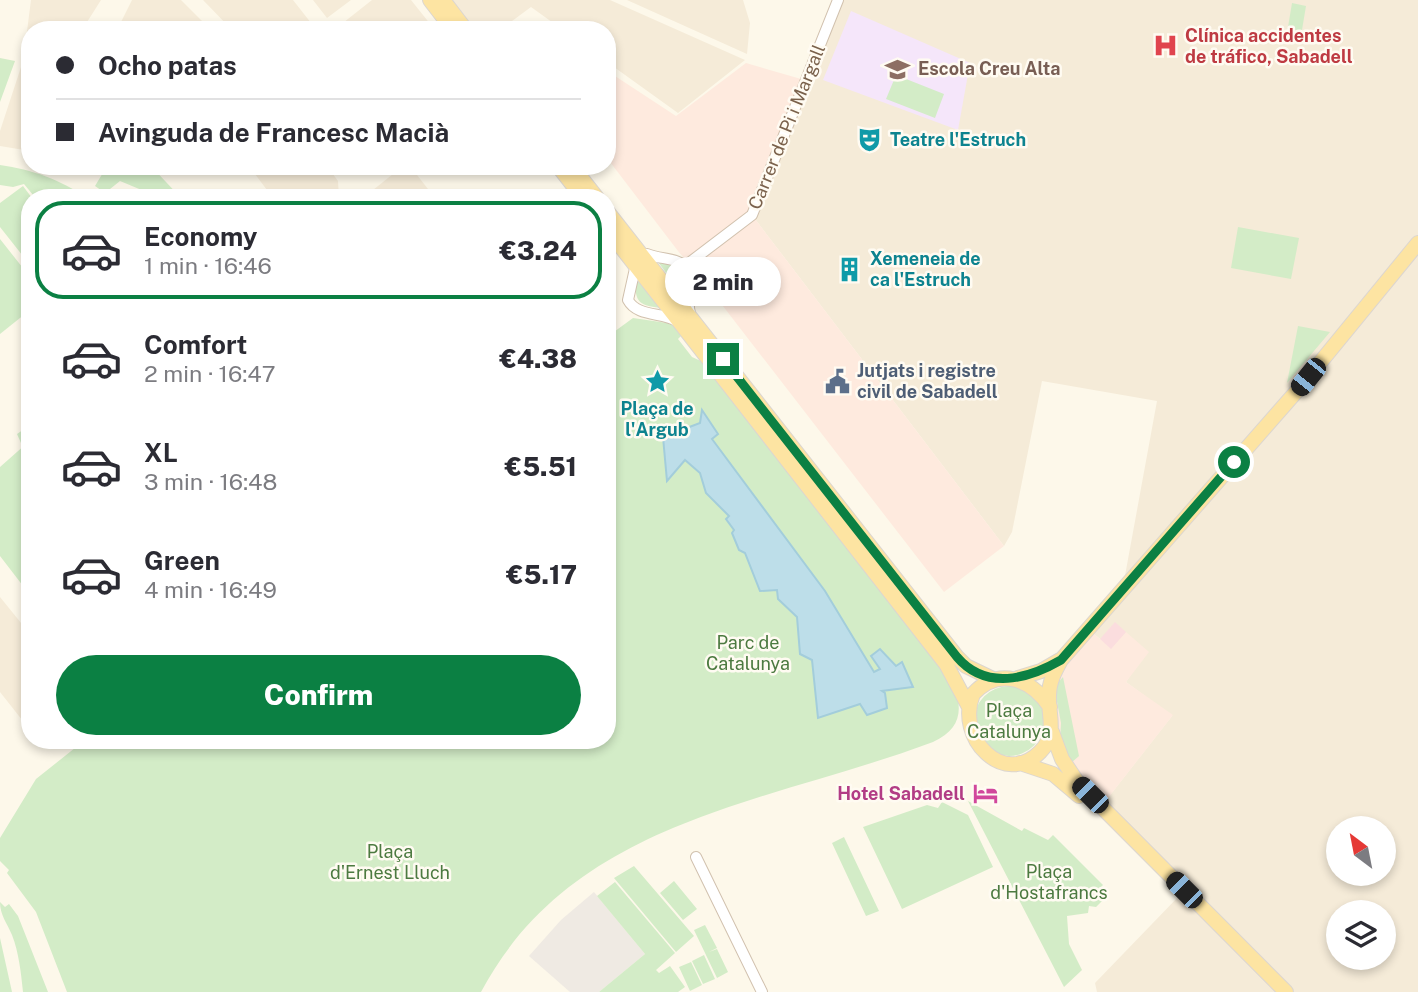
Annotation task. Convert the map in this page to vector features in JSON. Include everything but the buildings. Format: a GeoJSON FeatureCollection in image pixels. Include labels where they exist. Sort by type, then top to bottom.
{"type":"FeatureCollection","features":[{"type":"Feature","properties":{"kind":"main road"},"geometry":{"type":"LineString","coordinates":[[430,0],[446,21]]}},
{"type":"Feature","properties":{"kind":"main road"},"geometry":{"type":"LineString","coordinates":[[443,0],[459,21]]}},
{"type":"Feature","properties":{"kind":"main road"},"geometry":{"type":"LineString","coordinates":[[565,175],[576,189]]}},
{"type":"Feature","properties":{"kind":"main road"},"geometry":{"type":"LineString","coordinates":[[579,175],[590,189]]}},
{"type":"Feature","properties":{"kind":"main road"},"geometry":{"type":"LineString","coordinates":[[616,226],[637,258],[946,664],[969,707],[970,732],[985,755],[1053,774],[1069,786],[1275,992]]}},
{"type":"Feature","properties":{"kind":"main road"},"geometry":{"type":"LineString","coordinates":[[616,238],[637,258]]}},
{"type":"Feature","properties":{"kind":"main road"},"geometry":{"type":"LineString","coordinates":[[1286,992],[1078,783],[1062,759],[1052,732],[1049,690],[1061,660],[1296,392],[1418,243]]}},
{"type":"Feature","properties":{"kind":"main road"},"geometry":{"type":"LineString","coordinates":[[687,322],[957,657],[965,666],[995,680]]}},
{"type":"Feature","properties":{"kind":"main road"},"geometry":{"type":"LineString","coordinates":[[969,707],[978,689],[995,680],[1018,678],[1041,671],[1061,660]]}},
{"type":"Feature","properties":{"kind":"main road"},"geometry":{"type":"LineString","coordinates":[[1018,678],[1038,692],[1050,707]]}},
{"type":"Feature","properties":{"kind":"main road"},"geometry":{"type":"LineString","coordinates":[[1020,763],[1040,752],[1052,732]]}},
{"type":"Feature","properties":{"kind":"street","name":"Carrer de Pi i Margall"},"geometry":{"type":"LineString","coordinates":[[685,266],[752,215],[838,0]]}},
{"type":"Feature","properties":{"kind":"street"},"geometry":{"type":"LineString","coordinates":[[637,258],[678,261],[685,266],[689,275],[677,308],[639,311],[631,306],[628,298],[637,258]]}},
{"type":"Feature","properties":{"kind":"street"},"geometry":{"type":"LineString","coordinates":[[696,857],[762,992]]}},
{"type":"Feature","properties":{"kind":"shaded area"},"geometry":{"type":"Polygon","coordinates":[[[31,0],[101,0],[88,21],[28,21],[31,0]]]}},
{"type":"Feature","properties":{"kind":"shaded area"},"geometry":{"type":"Polygon","coordinates":[[[132,0],[181,0],[202,21],[122,21],[132,0]]]}},
{"type":"Feature","properties":{"kind":"shaded area"},"geometry":{"type":"Polygon","coordinates":[[[203,0],[293,0],[310,21],[223,21],[203,0]]]}},
{"type":"Feature","properties":{"kind":"shaded area"},"geometry":{"type":"Polygon","coordinates":[[[313,0],[351,0],[327,18],[313,0]]]}},
{"type":"Feature","properties":{"kind":"shaded area"},"geometry":{"type":"Polygon","coordinates":[[[372,0],[411,0],[428,21],[345,21],[372,0]]]}},
{"type":"Feature","properties":{"kind":"shaded area"},"geometry":{"type":"Polygon","coordinates":[[[452,0],[610,0],[745,60],[678,113],[616,68],[616,21],[550,21],[531,7],[512,21],[469,21],[452,0]]]}},
{"type":"Feature","properties":{"kind":"shaded area"},"geometry":{"type":"Polygon","coordinates":[[[627,0],[743,0],[750,23],[747,54],[627,0]]]}},
{"type":"Feature","properties":{"kind":"shaded area"},"geometry":{"type":"Polygon","coordinates":[[[838,0],[1418,0],[1418,992],[1097,992],[1095,983],[1179,896],[1096,813],[1172,716],[1126,682],[1135,668],[1088,629],[1122,592],[1157,401],[1042,381],[1012,532],[1004,546],[752,215],[838,0]]]}},
{"type":"Feature","properties":{"kind":"shaded area","name":"Escola Creu Alta"},"geometry":{"type":"Polygon","coordinates":[[[851,11],[970,63],[958,130],[823,80],[851,11]]]}},
{"type":"Feature","properties":{"kind":"shaded area"},"geometry":{"type":"Polygon","coordinates":[[[746,63],[808,81],[752,215],[1004,546],[944,592],[692,266],[692,259],[684,258],[678,251],[616,170],[616,77],[676,116],[746,63]]]}},
{"type":"Feature","properties":{"kind":"shaded area"},"geometry":{"type":"Polygon","coordinates":[[[21,67],[21,150],[0,146],[0,131],[21,67]]]}},
{"type":"Feature","properties":{"kind":"shaded area"},"geometry":{"type":"Polygon","coordinates":[[[256,175],[334,175],[338,181],[338,189],[266,189],[256,175]]]}},
{"type":"Feature","properties":{"kind":"shaded area"},"geometry":{"type":"Polygon","coordinates":[[[392,175],[417,175],[428,189],[374,189],[392,175]]]}},
{"type":"Feature","properties":{"kind":"shaded area"},"geometry":{"type":"Polygon","coordinates":[[[0,597],[21,623],[21,719],[0,692],[0,597]]]}},
{"type":"Feature","properties":{"kind":"shaded area"},"geometry":{"type":"Polygon","coordinates":[[[1115,622],[1126,632],[1111,649],[1100,639],[1115,622]]]}},
{"type":"Feature","properties":{"kind":"shaded area"},"geometry":{"type":"Polygon","coordinates":[[[1088,629],[1111,648],[1126,632],[1149,652],[1126,682],[1173,715],[1101,807],[1078,783],[1052,719],[1049,690],[1088,629]]]}},
{"type":"Feature","properties":{"kind":"shaded area"},"geometry":{"type":"Polygon","coordinates":[[[594,892],[645,954],[599,992],[570,992],[529,956],[561,920],[594,892]]]}},
{"type":"Feature","properties":{"kind":"green space"},"geometry":{"type":"Polygon","coordinates":[[[1292,3],[1306,6],[1301,36],[1287,33],[1292,3]]]}},
{"type":"Feature","properties":{"kind":"green space"},"geometry":{"type":"Polygon","coordinates":[[[0,58],[15,61],[0,102],[0,58]]]}},
{"type":"Feature","properties":{"kind":"green space"},"geometry":{"type":"Polygon","coordinates":[[[896,75],[944,94],[935,118],[886,99],[896,75]]]}},
{"type":"Feature","properties":{"kind":"green space"},"geometry":{"type":"Polygon","coordinates":[[[0,165],[21,169],[21,175],[45,176],[71,189],[28,189],[24,184],[13,187],[0,185],[0,165]]]}},
{"type":"Feature","properties":{"kind":"green space"},"geometry":{"type":"Polygon","coordinates":[[[102,175],[159,175],[173,189],[139,189],[120,181],[110,189],[99,189],[95,186],[102,175]]]}},
{"type":"Feature","properties":{"kind":"green space"},"geometry":{"type":"Polygon","coordinates":[[[23,186],[25,189],[21,189],[21,254],[0,227],[0,203],[23,186]]]}},
{"type":"Feature","properties":{"kind":"green space"},"geometry":{"type":"Polygon","coordinates":[[[1238,227],[1299,238],[1291,279],[1231,268],[1238,227]]]}},
{"type":"Feature","properties":{"kind":"green space"},"geometry":{"type":"Polygon","coordinates":[[[0,239],[21,266],[21,317],[0,334],[0,239]]]}},
{"type":"Feature","properties":{"kind":"green space"},"geometry":{"type":"Polygon","coordinates":[[[658,262],[672,265],[679,270],[682,279],[681,293],[658,262]]]}},
{"type":"Feature","properties":{"kind":"green space"},"geometry":{"type":"Polygon","coordinates":[[[636,278],[661,308],[647,306],[639,301],[636,278]]]}},
{"type":"Feature","properties":{"kind":"green space","name":"Parc de Catalunya"},"geometry":{"type":"Polygon","coordinates":[[[633,318],[674,324],[682,335],[678,339],[692,357],[703,362],[954,686],[959,712],[954,726],[933,742],[680,825],[621,853],[567,889],[520,934],[481,992],[67,992],[36,912],[7,873],[9,870],[0,861],[0,838],[36,779],[74,749],[616,749],[616,330],[633,318]]]}},
{"type":"Feature","properties":{"kind":"green space"},"geometry":{"type":"Polygon","coordinates":[[[1298,326],[1330,332],[1287,383],[1298,326]]]}},
{"type":"Feature","properties":{"kind":"green space"},"geometry":{"type":"Polygon","coordinates":[[[21,448],[21,583],[0,556],[0,467],[21,448]]]}},
{"type":"Feature","properties":{"kind":"green space"},"geometry":{"type":"Polygon","coordinates":[[[1063,677],[1079,756],[1071,763],[1060,741],[1061,723],[1055,691],[1056,685],[1063,677]]]}},
{"type":"Feature","properties":{"kind":"green space","name":"Plaça Catalunya"},"geometry":{"type":"Polygon","coordinates":[[[1009,686],[1028,692],[1038,702],[1044,721],[1038,740],[1028,750],[1009,756],[990,750],[980,740],[974,721],[980,702],[990,692],[1009,686]]]}},
{"type":"Feature","properties":{"kind":"green space","name":"Plaça d'Hostafrancs"},"geometry":{"type":"Polygon","coordinates":[[[968,801],[1022,831],[1024,828],[1048,840],[1053,835],[1103,885],[1098,890],[1105,898],[1096,907],[1089,906],[1088,913],[1067,916],[1069,944],[1082,970],[1064,987],[968,801]]]}},
{"type":"Feature","properties":{"kind":"green space"},"geometry":{"type":"Polygon","coordinates":[[[942,802],[968,815],[993,867],[902,909],[863,827],[927,805],[938,808],[942,802]]]}},
{"type":"Feature","properties":{"kind":"green space"},"geometry":{"type":"Polygon","coordinates":[[[844,837],[879,911],[866,916],[832,843],[844,837]]]}},
{"type":"Feature","properties":{"kind":"green space"},"geometry":{"type":"Polygon","coordinates":[[[634,866],[694,936],[676,952],[614,878],[634,866]]]}},
{"type":"Feature","properties":{"kind":"green space"},"geometry":{"type":"Polygon","coordinates":[[[674,881],[697,909],[683,920],[660,893],[674,881]]]}},
{"type":"Feature","properties":{"kind":"green space"},"geometry":{"type":"Polygon","coordinates":[[[615,882],[675,953],[656,970],[659,973],[670,966],[685,987],[678,992],[599,992],[645,954],[597,896],[615,882]]]}},
{"type":"Feature","properties":{"kind":"green space"},"geometry":{"type":"Polygon","coordinates":[[[0,902],[5,907],[9,904],[18,916],[48,992],[23,992],[16,949],[2,915],[0,902]]]}},
{"type":"Feature","properties":{"kind":"green space"},"geometry":{"type":"Polygon","coordinates":[[[705,925],[717,948],[709,952],[717,949],[728,972],[717,978],[694,930],[705,925]]]}},
{"type":"Feature","properties":{"kind":"green space"},"geometry":{"type":"Polygon","coordinates":[[[0,938],[12,992],[0,992],[0,938]]]}},
{"type":"Feature","properties":{"kind":"green space"},"geometry":{"type":"Polygon","coordinates":[[[704,955],[715,979],[703,984],[692,961],[704,955]]]}},
{"type":"Feature","properties":{"kind":"green space"},"geometry":{"type":"Polygon","coordinates":[[[691,962],[702,985],[690,991],[679,967],[691,962]]]}},
{"type":"Feature","properties":{"kind":"water"},"geometry":{"type":"Polygon","coordinates":[[[702,410],[718,434],[712,439],[825,591],[874,672],[880,669],[871,656],[880,649],[896,666],[902,662],[913,687],[882,691],[885,693],[887,708],[867,715],[860,704],[818,718],[812,660],[800,654],[797,617],[778,599],[777,590],[760,591],[745,553],[739,550],[732,533],[734,530],[726,519],[729,516],[706,493],[700,473],[685,460],[667,481],[663,437],[700,423],[702,410]]]}},
{"type":"Feature","properties":{"kind":"place","name":"Clínica accidentes de tráfico, Sabadell"},"geometry":{"type":"Point","coordinates":[1165,46]}},
{"type":"Feature","properties":{"kind":"place","name":"Escola Creu Alta"},"geometry":{"type":"Point","coordinates":[898,69]}},
{"type":"Feature","properties":{"kind":"place","name":"Teatre l'Estruch"},"geometry":{"type":"Point","coordinates":[870,140]}},
{"type":"Feature","properties":{"kind":"place","name":"Xemeneia de ca l'Estruch"},"geometry":{"type":"Point","coordinates":[850,269]}},
{"type":"Feature","properties":{"kind":"place","name":"Jutjats i registre civil de Sabadell"},"geometry":{"type":"Point","coordinates":[837,381]}},
{"type":"Feature","properties":{"kind":"place","name":"Plaça de l'Argub"},"geometry":{"type":"Point","coordinates":[657,382]}},
{"type":"Feature","properties":{"kind":"place","name":"Hotel Sabadell"},"geometry":{"type":"Point","coordinates":[985,794]}},
{"type":"Feature","properties":{"kind":"route"},"geometry":{"type":"LineString","coordinates":[[723,359],[957,657],[965,666],[995,680],[1030,676],[1061,660],[1234,462]]}},
{"type":"Feature","properties":{"kind":"park label","name":"Plaça d'Ernest Lluch"},"geometry":{"type":"Point","coordinates":[390,862]}}]}
